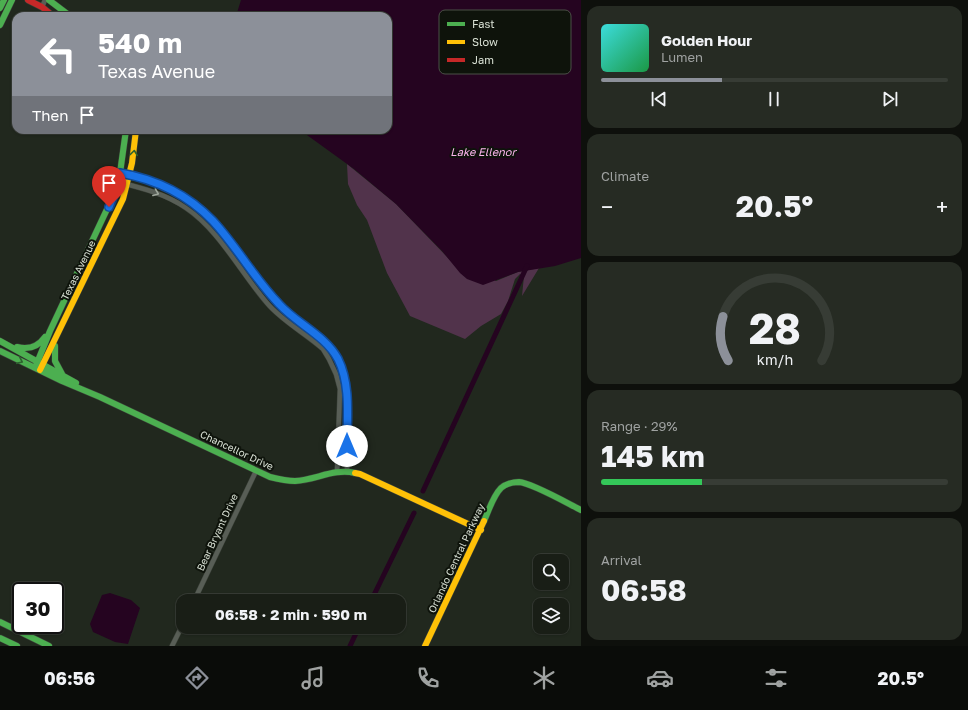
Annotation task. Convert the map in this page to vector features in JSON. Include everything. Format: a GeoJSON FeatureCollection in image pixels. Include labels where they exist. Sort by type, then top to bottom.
{"type":"FeatureCollection","features":[{"type":"Feature","properties":{"kind":"main road"},"geometry":{"type":"LineString","coordinates":[[0,8],[4,0]]}},
{"type":"Feature","properties":{"kind":"main road"},"geometry":{"type":"LineString","coordinates":[[0,25],[12,0]]}},
{"type":"Feature","properties":{"kind":"main road"},"geometry":{"type":"LineString","coordinates":[[28,0],[48,12]]}},
{"type":"Feature","properties":{"kind":"main road"},"geometry":{"type":"LineString","coordinates":[[49,0],[65,12]]}},
{"type":"Feature","properties":{"kind":"main road","name":"Texas Avenue"},"geometry":{"type":"LineString","coordinates":[[39,366],[50,331],[109,207],[118,182],[125,134]]}},
{"type":"Feature","properties":{"kind":"main road","name":"Texas Avenue"},"geometry":{"type":"LineString","coordinates":[[39,366],[56,338],[118,211],[130,175],[135,134]]}},
{"type":"Feature","properties":{"kind":"main road"},"geometry":{"type":"LineString","coordinates":[[8,344],[21,349],[36,346],[50,331]]}},
{"type":"Feature","properties":{"kind":"main road"},"geometry":{"type":"LineString","coordinates":[[56,338],[54,360],[64,377]]}},
{"type":"Feature","properties":{"kind":"main road","name":"Chancellor Drive"},"geometry":{"type":"LineString","coordinates":[[0,341],[8,344],[62,381],[100,397],[272,478],[297,481],[336,472],[347,471],[360,474],[374,479],[481,530]]}},
{"type":"Feature","properties":{"kind":"main road","name":"Chancellor Drive"},"geometry":{"type":"LineString","coordinates":[[0,351],[64,377],[100,397]]}},
{"type":"Feature","properties":{"kind":"main road","name":"Orlando Central Parkway"},"geometry":{"type":"LineString","coordinates":[[425,646],[496,496],[502,488],[510,483],[519,482],[531,486],[581,510]]}},
{"type":"Feature","properties":{"kind":"main road"},"geometry":{"type":"LineString","coordinates":[[0,622],[49,646]]}},
{"type":"Feature","properties":{"kind":"main road"},"geometry":{"type":"LineString","coordinates":[[0,638],[16,646]]}},
{"type":"Feature","properties":{"kind":"street"},"geometry":{"type":"LineString","coordinates":[[42,7],[45,0]]}},
{"type":"Feature","properties":{"kind":"street"},"geometry":{"type":"LineString","coordinates":[[120,173],[154,182],[169,189],[196,206],[213,221],[279,305],[324,341],[331,349],[343,372],[346,387],[347,471]]}},
{"type":"Feature","properties":{"kind":"street"},"geometry":{"type":"LineString","coordinates":[[118,182],[150,191],[170,199],[198,217],[221,243],[267,303],[323,349],[336,374],[340,389],[336,472]]}},
{"type":"Feature","properties":{"kind":"street"},"geometry":{"type":"LineString","coordinates":[[109,207],[118,211]]}},
{"type":"Feature","properties":{"kind":"street","name":"Bear Bryant Drive"},"geometry":{"type":"LineString","coordinates":[[197,594],[256,471]]}},
{"type":"Feature","properties":{"kind":"street"},"geometry":{"type":"LineString","coordinates":[[172,646],[178,634]]}},
{"type":"Feature","properties":{"kind":"shaded area"},"geometry":{"type":"Polygon","coordinates":[[[347,164],[396,204],[450,260],[496,281],[518,272],[539,268],[522,296],[524,276],[520,274],[515,279],[508,301],[501,314],[481,326],[465,339],[410,316],[387,273],[367,220],[357,205],[348,184],[347,164]]]}},
{"type":"Feature","properties":{"kind":"water","name":"Lake Ellenor"},"geometry":{"type":"Polygon","coordinates":[[[241,0],[581,0],[581,258],[555,266],[518,272],[483,285],[467,279],[396,204],[354,169],[306,134],[392,134],[392,12],[237,12],[241,0]]]}},
{"type":"Feature","properties":{"kind":"water"},"geometry":{"type":"Polygon","coordinates":[[[110,593],[131,600],[140,608],[128,644],[115,642],[93,632],[90,624],[102,595],[110,593]]]}},
{"type":"Feature","properties":{"kind":"waterway"},"geometry":{"type":"LineString","coordinates":[[423,491],[527,266]]}},
{"type":"Feature","properties":{"kind":"waterway"},"geometry":{"type":"LineString","coordinates":[[374,594],[414,513]]}},
{"type":"Feature","properties":{"kind":"waterway"},"geometry":{"type":"LineString","coordinates":[[350,646],[356,634]]}},
{"type":"Feature","properties":{"kind":"traffic: fast"},"geometry":{"type":"LineString","coordinates":[[0,8],[4,0]]}},
{"type":"Feature","properties":{"kind":"traffic: fast"},"geometry":{"type":"LineString","coordinates":[[0,25],[12,0]]}},
{"type":"Feature","properties":{"kind":"traffic: fast"},"geometry":{"type":"LineString","coordinates":[[49,0],[65,12]]}},
{"type":"Feature","properties":{"kind":"traffic: fast"},"geometry":{"type":"LineString","coordinates":[[35,368],[50,331],[116,190],[125,134]]}},
{"type":"Feature","properties":{"kind":"traffic: fast"},"geometry":{"type":"LineString","coordinates":[[17,347],[33,347],[45,337]]}},
{"type":"Feature","properties":{"kind":"traffic: fast"},"geometry":{"type":"LineString","coordinates":[[0,341],[76,383]]}},
{"type":"Feature","properties":{"kind":"traffic: fast"},"geometry":{"type":"LineString","coordinates":[[55,346],[55,361],[62,374]]}},
{"type":"Feature","properties":{"kind":"traffic: fast"},"geometry":{"type":"LineString","coordinates":[[0,351],[270,477],[295,481],[332,473],[355,473]]}},
{"type":"Feature","properties":{"kind":"traffic: fast"},"geometry":{"type":"LineString","coordinates":[[484,521],[498,491],[505,485],[517,482],[525,483],[541,489],[581,510]]}},
{"type":"Feature","properties":{"kind":"traffic: fast"},"geometry":{"type":"LineString","coordinates":[[0,622],[49,646]]}},
{"type":"Feature","properties":{"kind":"traffic: fast"},"geometry":{"type":"LineString","coordinates":[[0,638],[17,646]]}},
{"type":"Feature","properties":{"kind":"traffic: slow"},"geometry":{"type":"LineString","coordinates":[[40,370],[123,199],[132,163],[136,134]]}},
{"type":"Feature","properties":{"kind":"traffic: slow"},"geometry":{"type":"LineString","coordinates":[[355,473],[481,530]]}},
{"type":"Feature","properties":{"kind":"traffic: slow"},"geometry":{"type":"LineString","coordinates":[[425,646],[484,521]]}},
{"type":"Feature","properties":{"kind":"traffic: jam"},"geometry":{"type":"LineString","coordinates":[[28,0],[48,12]]}},
{"type":"Feature","properties":{"kind":"route"},"geometry":{"type":"LineString","coordinates":[[109,207],[116,190],[120,173],[154,182],[169,189],[187,199],[213,221],[279,305],[324,341],[338,360],[343,372],[346,387],[347,446]]}}]}
